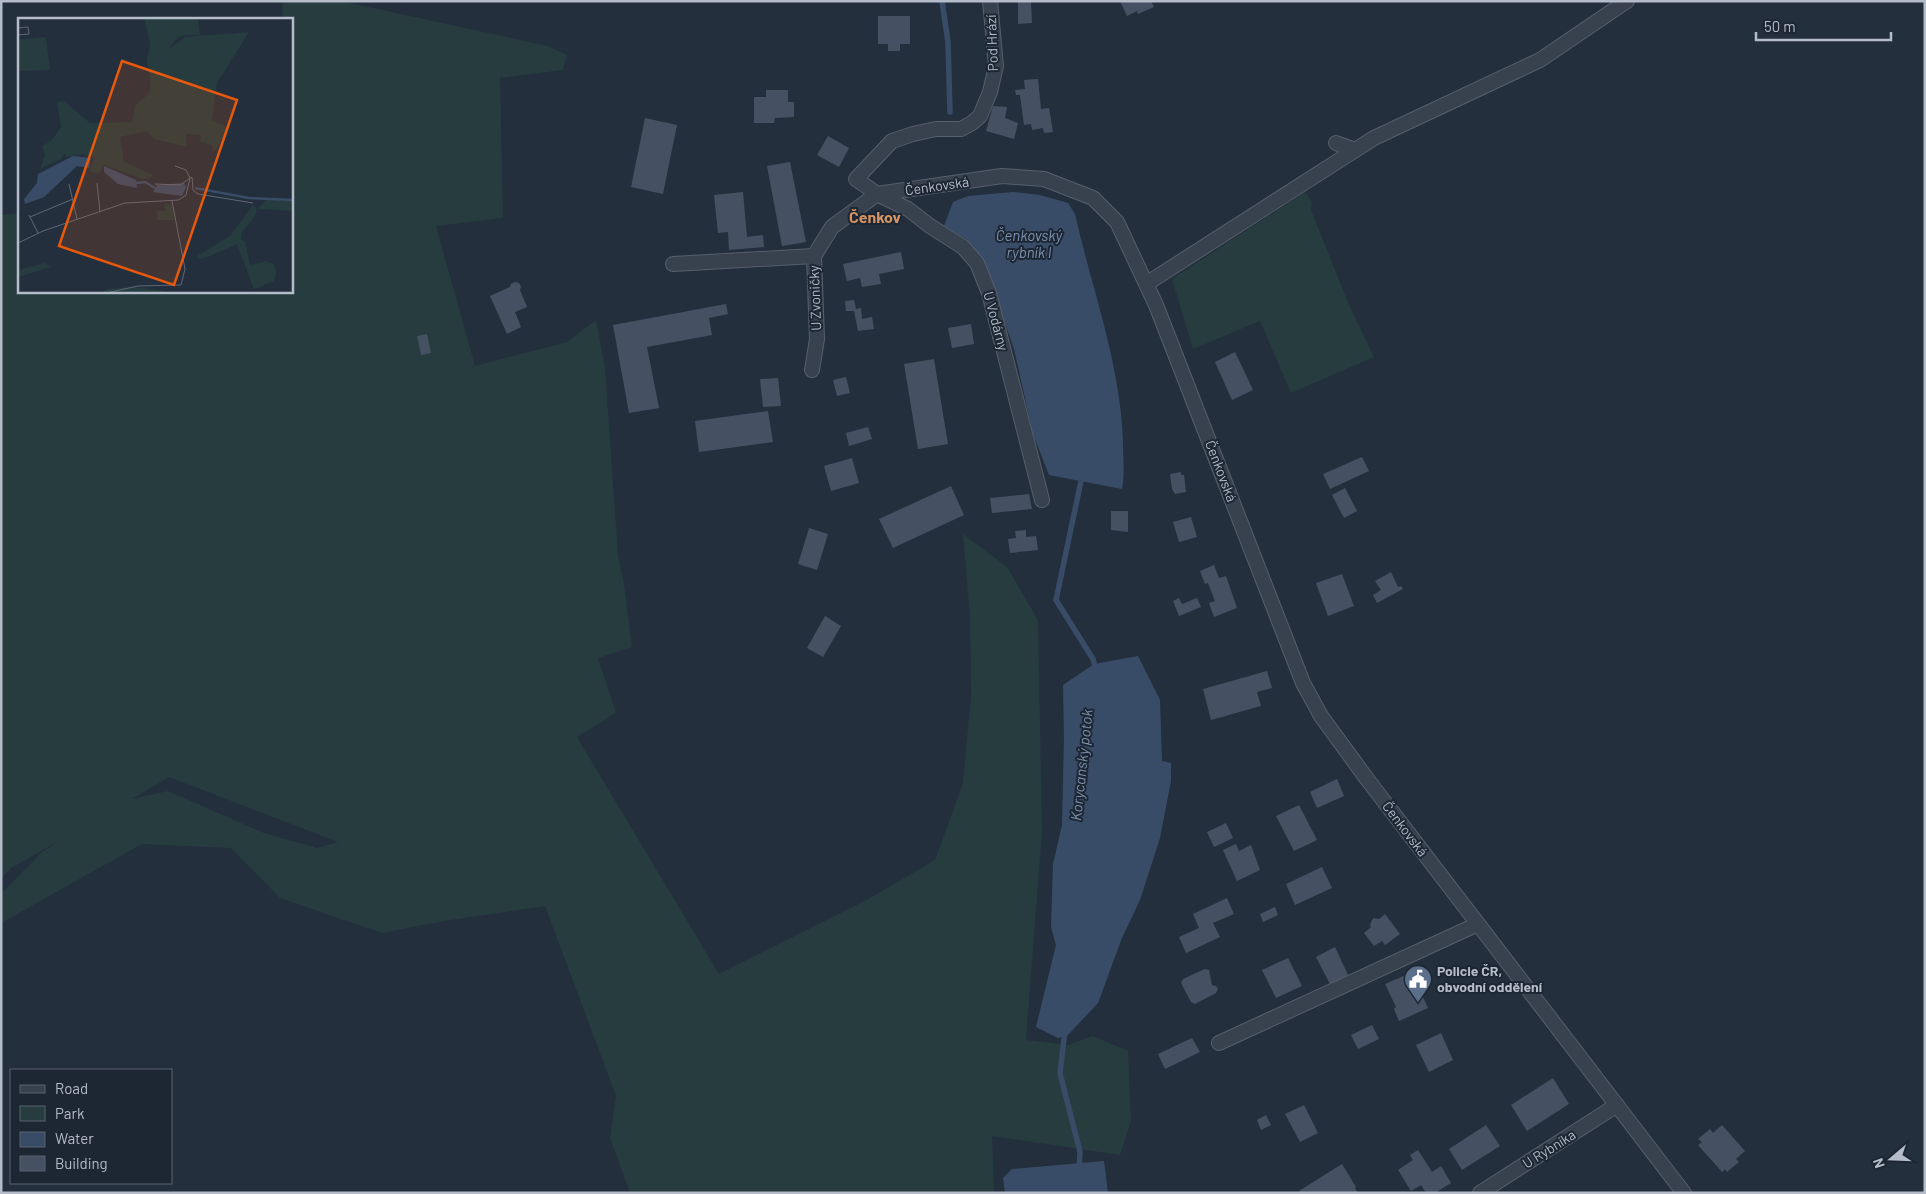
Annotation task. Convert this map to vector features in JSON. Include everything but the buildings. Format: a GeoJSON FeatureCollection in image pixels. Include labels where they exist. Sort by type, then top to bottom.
{"type":"FeatureCollection","features":[{"type":"Feature","properties":{"kind":"street","name":"Pod Hrází"},"geometry":{"type":"LineString","coordinates":[[856,180],[892,142],[913,134],[936,129],[961,128],[972,123],[980,116],[990,92],[996,66],[990,1]]}},
{"type":"Feature","properties":{"kind":"street"},"geometry":{"type":"LineString","coordinates":[[1146,284],[1374,138],[1540,60],[1627,1]]}},
{"type":"Feature","properties":{"kind":"street"},"geometry":{"type":"LineString","coordinates":[[1336,142],[1355,150]]}},
{"type":"Feature","properties":{"kind":"street","name":"Čenkovská"},"geometry":{"type":"LineString","coordinates":[[877,194],[1002,176],[1044,179],[1093,198],[1117,222],[1146,284],[1303,683],[1321,716],[1361,772],[1684,1193]]}},
{"type":"Feature","properties":{"kind":"street","name":"U Vodárny"},"geometry":{"type":"LineString","coordinates":[[856,180],[877,194],[908,208],[930,226],[963,247],[977,263],[989,293],[1042,500]]}},
{"type":"Feature","properties":{"kind":"street","name":"U Zvoničky"},"geometry":{"type":"LineString","coordinates":[[812,370],[817,339],[814,256],[832,227],[877,194]]}},
{"type":"Feature","properties":{"kind":"street"},"geometry":{"type":"LineString","coordinates":[[673,264],[814,256]]}},
{"type":"Feature","properties":{"kind":"street"},"geometry":{"type":"LineString","coordinates":[[1219,1043],[1478,924]]}},
{"type":"Feature","properties":{"kind":"street","name":"U Rybníka"},"geometry":{"type":"LineString","coordinates":[[1480,1193],[1618,1105]]}},
{"type":"Feature","properties":{"kind":"green space"},"geometry":{"type":"Polygon","coordinates":[[[283,1],[341,1],[548,46],[567,55],[563,70],[500,78],[503,218],[436,226],[475,366],[567,342],[596,320],[605,368],[618,555],[624,584],[632,647],[598,658],[616,713],[577,737],[719,974],[865,901],[935,860],[963,783],[971,696],[970,615],[963,534],[1007,567],[1038,620],[1042,831],[1026,1040],[1068,1045],[1093,1036],[1128,1051],[1131,1121],[1120,1155],[992,1136],[994,1193],[630,1193],[610,1138],[616,1096],[545,906],[444,921],[382,933],[280,898],[231,848],[142,844],[1,923],[1,894],[42,852],[57,842],[11,868],[1,879],[1,215],[18,213],[18,292],[292,292],[292,18],[282,18],[283,1]],[[169,777],[132,799],[168,791],[264,833],[317,848],[338,842],[169,777]]]}},
{"type":"Feature","properties":{"kind":"green space"},"geometry":{"type":"Polygon","coordinates":[[[1305,192],[1312,202],[1311,210],[1349,305],[1374,357],[1291,393],[1260,321],[1193,349],[1172,279],[1305,192]]]}},
{"type":"Feature","properties":{"kind":"water","name":"Čenkovský rybník I"},"geometry":{"type":"Polygon","coordinates":[[[1013,192],[1040,195],[1068,203],[1075,214],[1105,328],[1117,385],[1123,443],[1124,472],[1122,489],[1049,475],[1033,434],[1014,349],[992,285],[980,258],[966,239],[944,226],[953,202],[968,196],[1013,192]]]}},
{"type":"Feature","properties":{"kind":"water"},"geometry":{"type":"Polygon","coordinates":[[[1138,656],[1160,700],[1162,761],[1171,763],[1171,781],[1160,838],[1140,900],[1122,938],[1098,1003],[1068,1035],[1058,1038],[1036,1027],[1056,945],[1051,927],[1053,864],[1062,825],[1063,685],[1094,664],[1138,656]]]}},
{"type":"Feature","properties":{"kind":"water"},"geometry":{"type":"Polygon","coordinates":[[[1104,1161],[1108,1193],[1005,1193],[1003,1178],[1012,1169],[1104,1161]]]}},
{"type":"Feature","properties":{"kind":"waterway","name":"Korycanský potok"},"geometry":{"type":"LineString","coordinates":[[942,1],[948,42],[950,112]]}},
{"type":"Feature","properties":{"kind":"waterway","name":"Korycanský potok"},"geometry":{"type":"LineString","coordinates":[[1080,475],[1081,481],[1056,600],[1093,659],[1096,671]]}},
{"type":"Feature","properties":{"kind":"waterway","name":"Korycanský potok"},"geometry":{"type":"LineString","coordinates":[[1065,1030],[1060,1073],[1080,1152],[1079,1171]]}},
{"type":"Feature","properties":{"kind":"place","name":"Policie ČR, obvodní oddělení"},"geometry":{"type":"Point","coordinates":[1418,1003]}},
{"type":"Feature","properties":{"kind":"district","name":"Čenkov"},"geometry":{"type":"Point","coordinates":[875,217]}}]}
